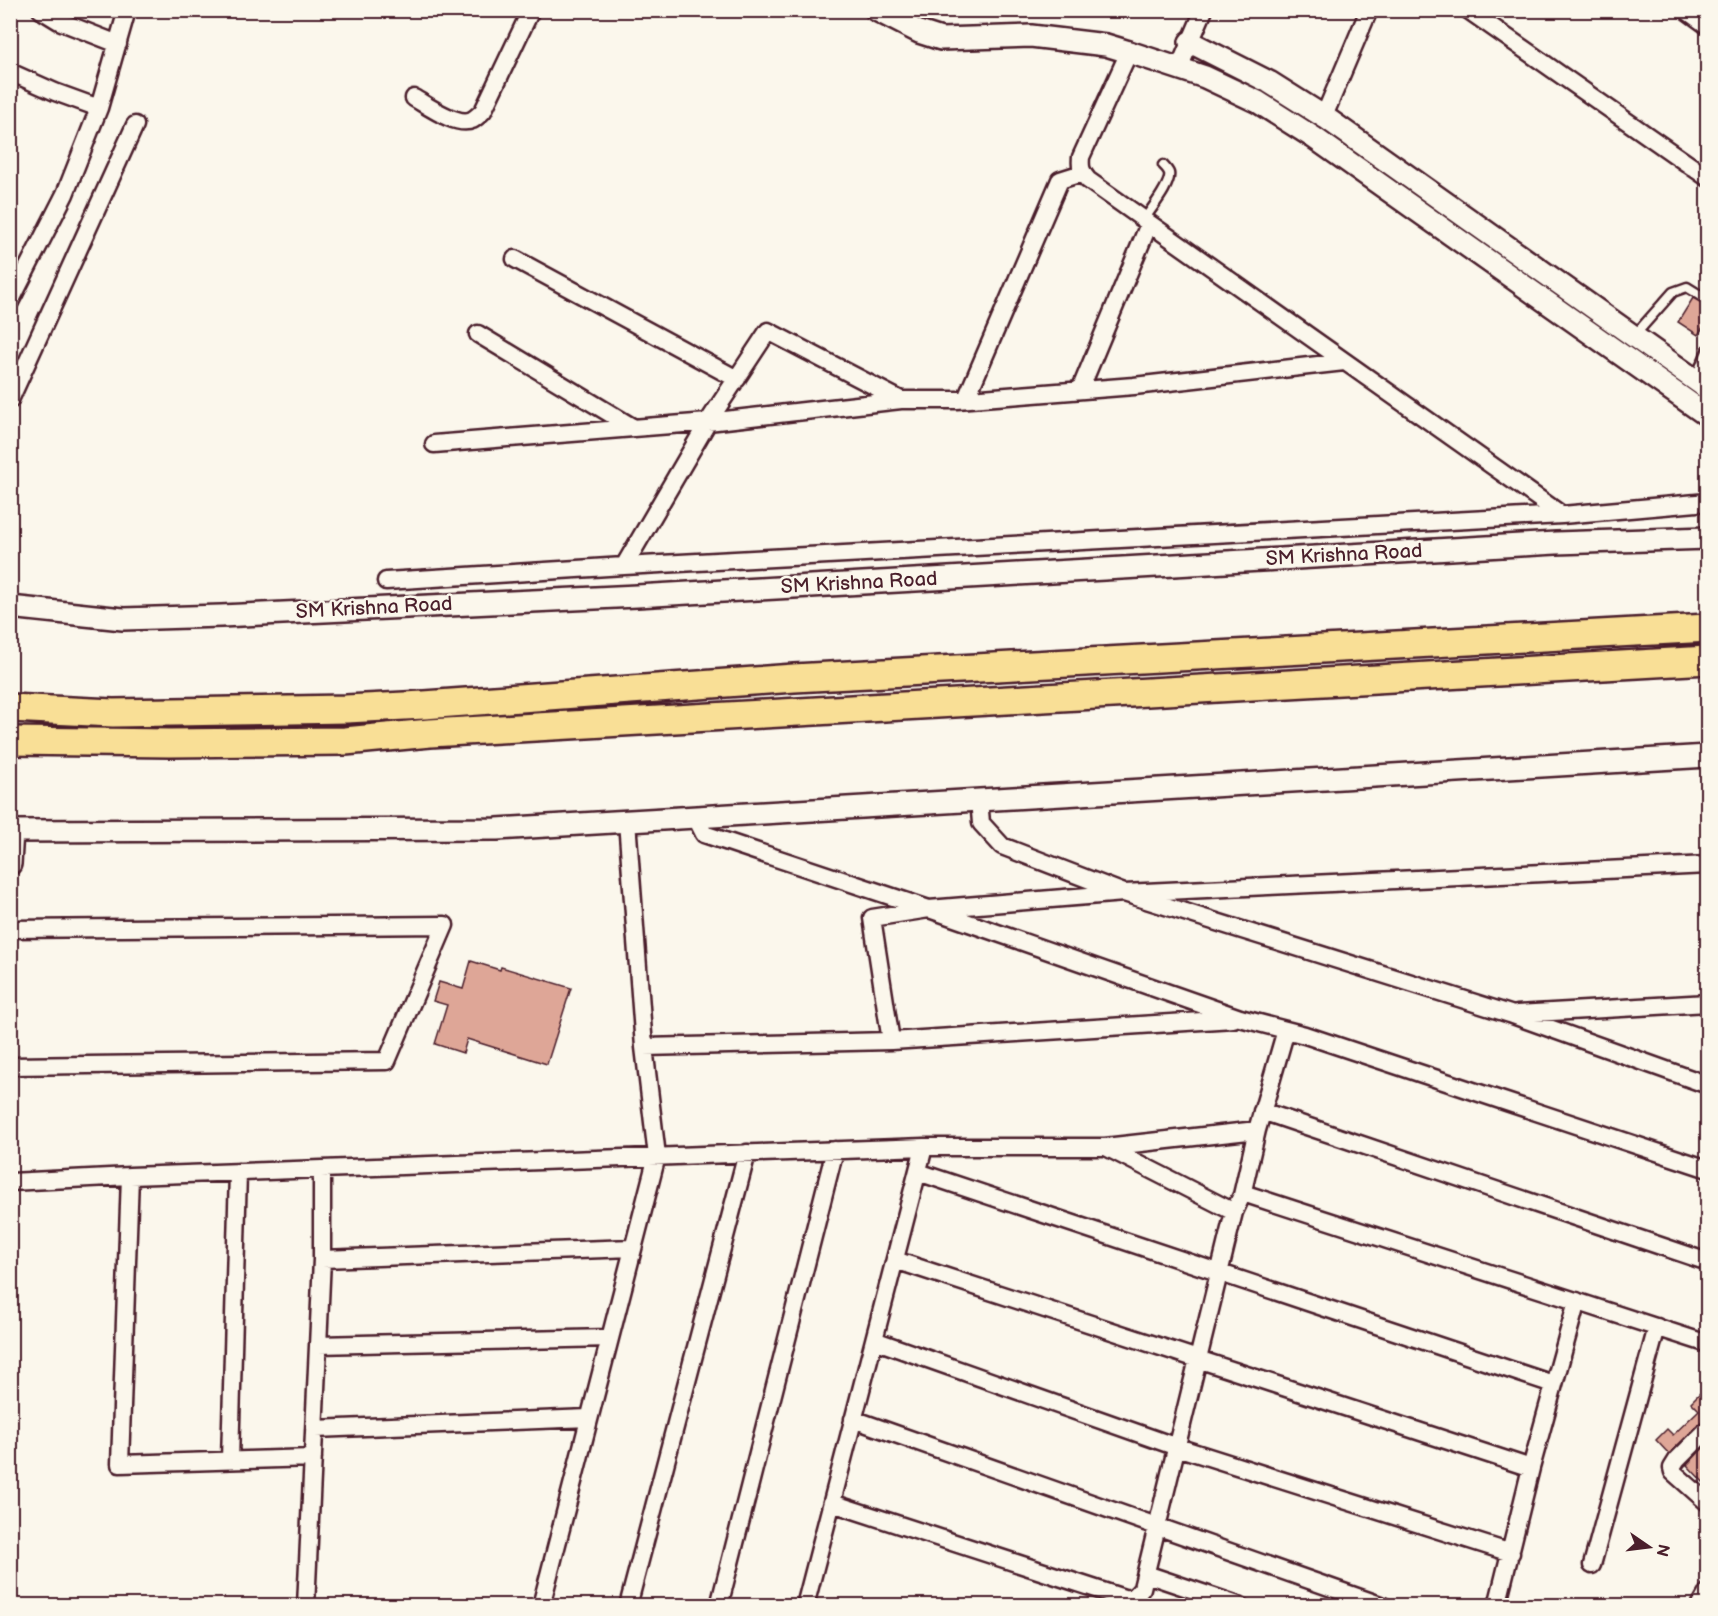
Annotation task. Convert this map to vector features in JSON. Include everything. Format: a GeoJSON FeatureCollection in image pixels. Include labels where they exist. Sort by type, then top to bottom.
{"type":"FeatureCollection","features":[{"type":"Feature","properties":{"kind":"highway"},"geometry":{"type":"LineString","coordinates":[[10,708],[113,713],[346,709],[806,677],[1707,628]]}},
{"type":"Feature","properties":{"kind":"highway"},"geometry":{"type":"LineString","coordinates":[[10,741],[64,743],[345,741],[430,733],[1707,660]]}},
{"type":"Feature","properties":{"kind":"street"},"geometry":{"type":"LineString","coordinates":[[41,10],[59,21],[118,44]]}},
{"type":"Feature","properties":{"kind":"street"},"geometry":{"type":"LineString","coordinates":[[10,302],[65,194],[99,108],[127,10]]}},
{"type":"Feature","properties":{"kind":"street"},"geometry":{"type":"LineString","coordinates":[[414,98],[455,121],[473,120],[483,111],[531,10]]}},
{"type":"Feature","properties":{"kind":"street"},"geometry":{"type":"LineString","coordinates":[[876,10],[919,32],[941,39],[1031,36],[1106,45],[1205,76],[1232,89],[1295,125],[1707,416]]}},
{"type":"Feature","properties":{"kind":"street"},"geometry":{"type":"LineString","coordinates":[[1179,68],[1204,10]]}},
{"type":"Feature","properties":{"kind":"street"},"geometry":{"type":"LineString","coordinates":[[1324,116],[1369,10]]}},
{"type":"Feature","properties":{"kind":"street"},"geometry":{"type":"LineString","coordinates":[[1468,10],[1707,178]]}},
{"type":"Feature","properties":{"kind":"street"},"geometry":{"type":"LineString","coordinates":[[1686,10],[1707,26]]}},
{"type":"Feature","properties":{"kind":"street"},"geometry":{"type":"LineString","coordinates":[[1190,42],[1269,82],[1324,116],[1701,385]]}},
{"type":"Feature","properties":{"kind":"street"},"geometry":{"type":"LineString","coordinates":[[1129,52],[1082,157],[1080,165],[1082,173],[1088,180],[1562,515]]}},
{"type":"Feature","properties":{"kind":"street"},"geometry":{"type":"LineString","coordinates":[[10,72],[99,108]]}},
{"type":"Feature","properties":{"kind":"street"},"geometry":{"type":"LineString","coordinates":[[10,400],[135,126]]}},
{"type":"Feature","properties":{"kind":"street"},"geometry":{"type":"LineString","coordinates":[[966,399],[1060,180],[1082,173]]}},
{"type":"Feature","properties":{"kind":"street"},"geometry":{"type":"LineString","coordinates":[[1080,390],[1147,222]]}},
{"type":"Feature","properties":{"kind":"street"},"geometry":{"type":"LineString","coordinates":[[515,259],[736,379]]}},
{"type":"Feature","properties":{"kind":"street"},"geometry":{"type":"LineString","coordinates":[[624,566],[708,422],[768,331],[901,400]]}},
{"type":"Feature","properties":{"kind":"street"},"geometry":{"type":"LineString","coordinates":[[478,334],[634,428]]}},
{"type":"Feature","properties":{"kind":"street"},"geometry":{"type":"LineString","coordinates":[[434,444],[708,422],[901,400],[966,399],[1080,390],[1344,362]]}},
{"type":"Feature","properties":{"kind":"street"},"geometry":{"type":"LineString","coordinates":[[386,581],[1562,515],[1707,502]]}},
{"type":"Feature","properties":{"kind":"street","name":"SM Krishna Road"},"geometry":{"type":"LineString","coordinates":[[10,607],[123,619],[221,616],[649,596],[1556,543],[1707,538]]}},
{"type":"Feature","properties":{"kind":"street"},"geometry":{"type":"LineString","coordinates":[[10,864],[11,831],[497,829],[1707,756]]}},
{"type":"Feature","properties":{"kind":"street"},"geometry":{"type":"LineString","coordinates":[[979,799],[981,823],[1002,846],[1124,893],[1510,1014],[1707,1085]]}},
{"type":"Feature","properties":{"kind":"street"},"geometry":{"type":"LineString","coordinates":[[694,816],[704,834],[929,909],[1240,1018],[1286,1030],[1707,1168]]}},
{"type":"Feature","properties":{"kind":"street"},"geometry":{"type":"LineString","coordinates":[[541,1605],[657,1156],[644,1047],[627,821]]}},
{"type":"Feature","properties":{"kind":"street"},"geometry":{"type":"LineString","coordinates":[[891,1041],[872,918],[929,909],[1124,893],[1707,865]]}},
{"type":"Feature","properties":{"kind":"street"},"geometry":{"type":"LineString","coordinates":[[10,929],[445,925],[387,1061],[10,1065]]}},
{"type":"Feature","properties":{"kind":"street"},"geometry":{"type":"LineString","coordinates":[[1510,1014],[1707,1003]]}},
{"type":"Feature","properties":{"kind":"street"},"geometry":{"type":"LineString","coordinates":[[644,1047],[891,1041],[1240,1018]]}},
{"type":"Feature","properties":{"kind":"street"},"geometry":{"type":"LineString","coordinates":[[832,1503],[1124,1598],[1137,1600],[1146,1574],[1234,1212],[1242,1195],[1262,1111],[1286,1030]]}},
{"type":"Feature","properties":{"kind":"street"},"geometry":{"type":"LineString","coordinates":[[1262,1111],[1707,1262]]}},
{"type":"Feature","properties":{"kind":"street"},"geometry":{"type":"LineString","coordinates":[[10,1182],[924,1147],[1105,1147],[1257,1130]]}},
{"type":"Feature","properties":{"kind":"street"},"geometry":{"type":"LineString","coordinates":[[805,1605],[924,1147]]}},
{"type":"Feature","properties":{"kind":"street"},"geometry":{"type":"LineString","coordinates":[[1105,1147],[1234,1212]]}},
{"type":"Feature","properties":{"kind":"street"},"geometry":{"type":"LineString","coordinates":[[719,1605],[834,1150]]}},
{"type":"Feature","properties":{"kind":"street"},"geometry":{"type":"LineString","coordinates":[[628,1605],[747,1153]]}},
{"type":"Feature","properties":{"kind":"street"},"geometry":{"type":"LineString","coordinates":[[306,1605],[322,1259],[322,1169]]}},
{"type":"Feature","properties":{"kind":"street"},"geometry":{"type":"LineString","coordinates":[[230,1460],[238,1172]]}},
{"type":"Feature","properties":{"kind":"street"},"geometry":{"type":"LineString","coordinates":[[918,1172],[1553,1384]]}},
{"type":"Feature","properties":{"kind":"street"},"geometry":{"type":"LineString","coordinates":[[130,1176],[120,1464],[313,1458]]}},
{"type":"Feature","properties":{"kind":"street"},"geometry":{"type":"LineString","coordinates":[[1242,1195],[1249,1195],[1707,1344]]}},
{"type":"Feature","properties":{"kind":"street"},"geometry":{"type":"LineString","coordinates":[[322,1259],[633,1248]]}},
{"type":"Feature","properties":{"kind":"street"},"geometry":{"type":"LineString","coordinates":[[895,1260],[1531,1468]]}},
{"type":"Feature","properties":{"kind":"street"},"geometry":{"type":"LineString","coordinates":[[1497,1605],[1553,1384],[1577,1301]]}},
{"type":"Feature","properties":{"kind":"street"},"geometry":{"type":"LineString","coordinates":[[1593,1565],[1657,1327]]}},
{"type":"Feature","properties":{"kind":"street"},"geometry":{"type":"LineString","coordinates":[[318,1345],[610,1338]]}},
{"type":"Feature","properties":{"kind":"street"},"geometry":{"type":"LineString","coordinates":[[874,1340],[1177,1447],[1511,1553]]}},
{"type":"Feature","properties":{"kind":"street"},"geometry":{"type":"LineString","coordinates":[[315,1429],[589,1418]]}},
{"type":"Feature","properties":{"kind":"street"},"geometry":{"type":"LineString","coordinates":[[853,1419],[1383,1605]]}},
{"type":"Feature","properties":{"kind":"street"},"geometry":{"type":"LineString","coordinates":[[1707,1429],[1672,1468],[1673,1472],[1707,1503]]}},
{"type":"Feature","properties":{"kind":"street"},"geometry":{"type":"LineString","coordinates":[[1146,1574],[1241,1605]]}},
{"type":"Feature","properties":{"kind":"street"},"geometry":{"type":"LineString","coordinates":[[1700,1605],[1707,1592]]}},
{"type":"Feature","properties":{"kind":"lane"},"geometry":{"type":"LineString","coordinates":[[1147,222],[1169,177],[1163,165]]}},
{"type":"Feature","properties":{"kind":"lane"},"geometry":{"type":"LineString","coordinates":[[1634,337],[1673,292],[1687,287],[1707,300]]}},
{"type":"Feature","properties":{"kind":"lane"},"geometry":{"type":"LineString","coordinates":[[1701,385],[1707,349]]}},
{"type":"Feature","properties":{"kind":"building"},"geometry":{"type":"Polygon","coordinates":[[[1693,298],[1707,306],[1707,321],[1698,335],[1678,322],[1693,298]]]}},
{"type":"Feature","properties":{"kind":"building"},"geometry":{"type":"Polygon","coordinates":[[[471,961],[500,970],[501,967],[571,988],[547,1064],[467,1039],[463,1053],[435,1044],[447,1005],[433,1001],[439,982],[463,989],[471,961]]]}},
{"type":"Feature","properties":{"kind":"building"},"geometry":{"type":"Polygon","coordinates":[[[1707,1386],[1707,1419],[1701,1422],[1669,1454],[1656,1440],[1667,1429],[1673,1435],[1699,1410],[1691,1402],[1707,1386]]]}},
{"type":"Feature","properties":{"kind":"building"},"geometry":{"type":"Polygon","coordinates":[[[1707,1444],[1707,1486],[1687,1465],[1707,1444]]]}}]}
